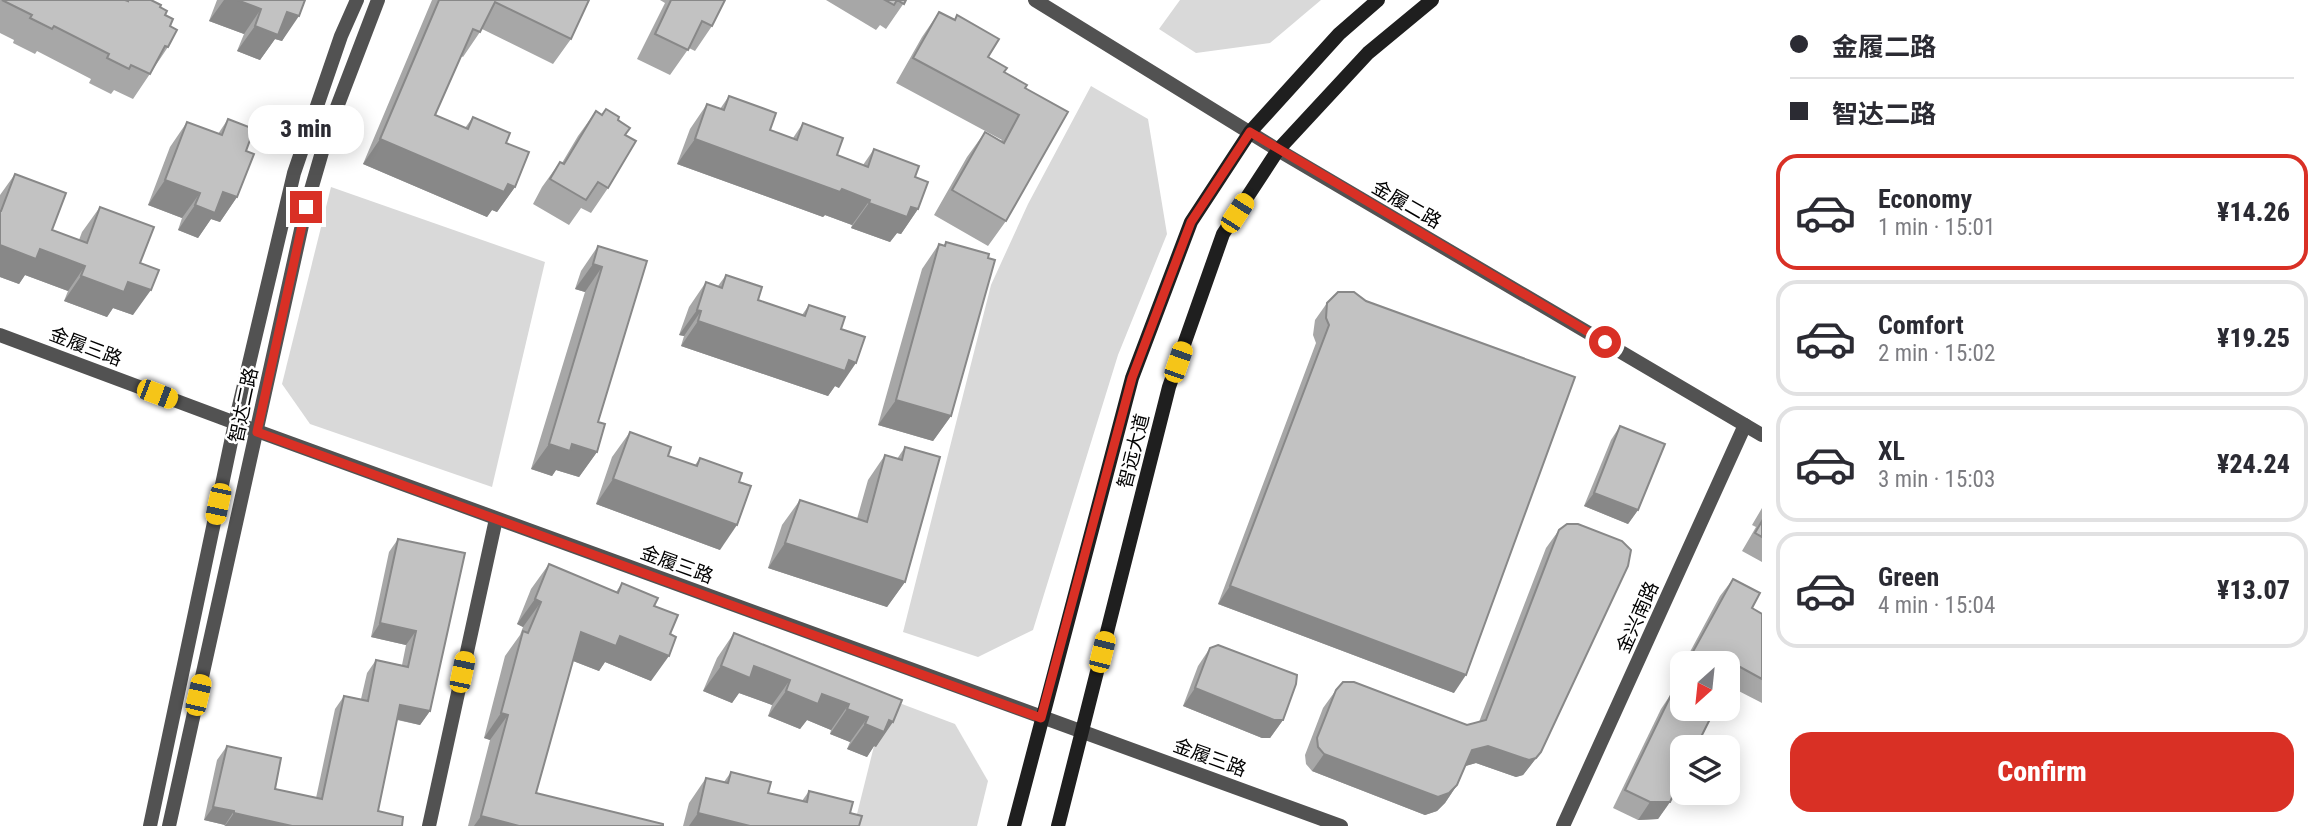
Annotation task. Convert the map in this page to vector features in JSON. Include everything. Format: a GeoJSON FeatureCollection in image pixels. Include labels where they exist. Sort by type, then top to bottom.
{"type":"FeatureCollection","features":[{"type":"Feature","properties":{"kind":"main road","name":"智远大道"},"geometry":{"type":"LineString","coordinates":[[1014,826],[1132,378],[1191,222],[1250,132],[1339,34],[1378,0]]}},
{"type":"Feature","properties":{"kind":"main road","name":"智远大道"},"geometry":{"type":"LineString","coordinates":[[1058,826],[1169,387],[1223,234],[1278,150],[1368,52],[1432,0]]}},
{"type":"Feature","properties":{"kind":"street","name":"智达二路"},"geometry":{"type":"LineString","coordinates":[[150,826],[235,423],[294,173],[341,36],[358,0]]}},
{"type":"Feature","properties":{"kind":"street","name":"智达二路"},"geometry":{"type":"LineString","coordinates":[[169,826],[306,207],[329,128],[378,0]]}},
{"type":"Feature","properties":{"kind":"street","name":"金履二路"},"geometry":{"type":"LineString","coordinates":[[1035,0],[1278,150],[1762,435]]}},
{"type":"Feature","properties":{"kind":"street","name":"金履三路"},"geometry":{"type":"LineString","coordinates":[[0,335],[257,432],[1341,826]]}},
{"type":"Feature","properties":{"kind":"street","name":"金兴南路"},"geometry":{"type":"LineString","coordinates":[[1563,826],[1745,425]]}},
{"type":"Feature","properties":{"kind":"street"},"geometry":{"type":"LineString","coordinates":[[429,826],[496,519]]}},
{"type":"Feature","properties":{"kind":"shaded area"},"geometry":{"type":"Polygon","coordinates":[[[1180,0],[1321,0],[1270,43],[1196,53],[1159,29],[1180,0]]]}},
{"type":"Feature","properties":{"kind":"shaded area"},"geometry":{"type":"Polygon","coordinates":[[[1091,86],[1148,119],[1167,234],[1118,355],[1033,630],[978,657],[903,632],[991,285],[1028,204],[1091,86]]]}},
{"type":"Feature","properties":{"kind":"shaded area"},"geometry":{"type":"Polygon","coordinates":[[[331,187],[545,262],[492,487],[310,424],[282,384],[331,187]]]}},
{"type":"Feature","properties":{"kind":"shaded area"},"geometry":{"type":"Polygon","coordinates":[[[886,698],[955,724],[988,781],[977,826],[854,826],[886,698]]]}},
{"type":"Feature","properties":{"kind":"building"},"geometry":{"type":"Polygon","coordinates":[[[2,0],[151,0],[167,11],[165,15],[173,19],[170,26],[177,30],[150,74],[131,65],[129,69],[107,58],[109,54],[54,26],[52,29],[30,18],[32,15],[2,0]]]}},
{"type":"Feature","properties":{"kind":"building"},"geometry":{"type":"Polygon","coordinates":[[[237,0],[305,0],[299,16],[287,12],[278,35],[255,26],[261,9],[237,0]]]}},
{"type":"Feature","properties":{"kind":"building"},"geometry":{"type":"Polygon","coordinates":[[[439,0],[589,0],[571,39],[495,2],[480,32],[473,29],[435,115],[468,129],[473,117],[510,133],[506,143],[529,152],[515,187],[508,184],[504,192],[380,139],[439,0]]]}},
{"type":"Feature","properties":{"kind":"building"},"geometry":{"type":"Polygon","coordinates":[[[671,0],[725,0],[712,26],[702,21],[688,50],[655,34],[671,0]]]}},
{"type":"Feature","properties":{"kind":"building"},"geometry":{"type":"Polygon","coordinates":[[[939,12],[955,20],[957,15],[999,39],[988,57],[1007,68],[1004,72],[1027,85],[1025,88],[1068,112],[1006,221],[952,190],[985,132],[1004,143],[1019,115],[913,58],[939,12]]]}},
{"type":"Feature","properties":{"kind":"building"},"geometry":{"type":"Polygon","coordinates":[[[729,96],[776,113],[770,130],[797,140],[803,123],[843,138],[837,155],[868,167],[874,149],[919,166],[915,177],[928,182],[918,209],[911,207],[907,217],[869,203],[870,200],[842,189],[840,192],[695,139],[707,104],[724,110],[729,96]]]}},
{"type":"Feature","properties":{"kind":"building"},"geometry":{"type":"Polygon","coordinates":[[[606,109],[630,128],[625,135],[636,141],[608,188],[598,182],[586,200],[550,179],[560,162],[564,164],[596,111],[602,115],[606,109]]]}},
{"type":"Feature","properties":{"kind":"building"},"geometry":{"type":"Polygon","coordinates":[[[228,119],[254,129],[246,151],[254,154],[237,197],[223,192],[215,213],[195,205],[200,193],[165,180],[187,122],[222,135],[228,119]]]}},
{"type":"Feature","properties":{"kind":"building"},"geometry":{"type":"Polygon","coordinates":[[[15,174],[66,193],[52,230],[87,243],[100,207],[154,227],[140,263],[159,270],[151,290],[128,282],[124,292],[81,276],[85,266],[40,249],[36,259],[0,245],[0,211],[15,174]]]}},
{"type":"Feature","properties":{"kind":"building"},"geometry":{"type":"Polygon","coordinates":[[[946,242],[989,254],[988,258],[995,260],[951,416],[896,400],[939,244],[945,246],[946,242]]]}},
{"type":"Feature","properties":{"kind":"building"},"geometry":{"type":"Polygon","coordinates":[[[598,246],[647,261],[598,422],[605,424],[597,452],[572,444],[570,451],[549,444],[602,267],[593,264],[598,246]]]}},
{"type":"Feature","properties":{"kind":"building"},"geometry":{"type":"Polygon","coordinates":[[[726,275],[762,287],[758,300],[805,316],[809,305],[845,317],[841,329],[865,337],[856,363],[849,360],[845,371],[698,321],[701,311],[697,310],[706,282],[722,288],[726,275]]]}},
{"type":"Feature","properties":{"kind":"building"},"geometry":{"type":"Polygon","coordinates":[[[1338,292],[1354,292],[1366,301],[1575,377],[1466,675],[1230,586],[1329,325],[1326,318],[1327,303],[1338,292]]]}},
{"type":"Feature","properties":{"kind":"building"},"geometry":{"type":"Polygon","coordinates":[[[1620,426],[1665,444],[1638,510],[1594,493],[1620,426]]]}},
{"type":"Feature","properties":{"kind":"building"},"geometry":{"type":"Polygon","coordinates":[[[630,432],[671,447],[668,456],[697,466],[700,458],[742,473],[739,482],[751,486],[737,525],[613,479],[630,432]]]}},
{"type":"Feature","properties":{"kind":"building"},"geometry":{"type":"Polygon","coordinates":[[[905,447],[940,457],[905,582],[785,543],[800,500],[867,522],[885,455],[902,460],[905,447]]]}},
{"type":"Feature","properties":{"kind":"building"},"geometry":{"type":"Polygon","coordinates":[[[1762,521],[1762,537],[1755,533],[1762,521]]]}},
{"type":"Feature","properties":{"kind":"building"},"geometry":{"type":"Polygon","coordinates":[[[1567,524],[1578,524],[1622,541],[1631,550],[1628,566],[1536,758],[1529,760],[1488,746],[1472,750],[1457,785],[1449,793],[1438,797],[1324,754],[1318,747],[1317,738],[1336,690],[1343,682],[1354,682],[1467,725],[1486,720],[1559,530],[1567,524]]]}},
{"type":"Feature","properties":{"kind":"building"},"geometry":{"type":"Polygon","coordinates":[[[398,539],[465,553],[430,711],[400,705],[378,811],[403,817],[402,826],[292,826],[213,807],[227,746],[281,758],[275,789],[322,799],[344,696],[368,701],[376,660],[408,667],[416,631],[380,623],[398,539]]]}},
{"type":"Feature","properties":{"kind":"building"},"geometry":{"type":"Polygon","coordinates":[[[549,564],[618,593],[622,583],[658,598],[654,606],[678,615],[670,634],[676,637],[669,656],[620,636],[616,646],[581,632],[536,793],[663,826],[519,826],[481,816],[508,715],[501,713],[523,631],[528,633],[541,602],[535,599],[549,564]]]}},
{"type":"Feature","properties":{"kind":"building"},"geometry":{"type":"Polygon","coordinates":[[[1733,579],[1760,593],[1752,608],[1762,614],[1762,679],[1740,667],[1740,651],[1693,651],[1733,579]]]}},
{"type":"Feature","properties":{"kind":"building"},"geometry":{"type":"Polygon","coordinates":[[[734,633],[902,700],[893,722],[889,720],[884,732],[865,724],[868,717],[847,709],[849,704],[822,694],[818,704],[786,691],[790,680],[754,666],[750,678],[721,666],[734,633]]]}},
{"type":"Feature","properties":{"kind":"building"},"geometry":{"type":"Polygon","coordinates":[[[1218,645],[1297,675],[1283,720],[1274,720],[1195,688],[1210,648],[1218,645]]]}},
{"type":"Feature","properties":{"kind":"building"},"geometry":{"type":"Polygon","coordinates":[[[1670,697],[1670,721],[1709,721],[1702,735],[1670,735],[1670,802],[1650,802],[1625,790],[1670,697]]]}},
{"type":"Feature","properties":{"kind":"building"},"geometry":{"type":"Polygon","coordinates":[[[731,772],[771,782],[768,793],[807,802],[809,791],[853,802],[850,813],[862,816],[859,826],[750,826],[698,813],[706,778],[728,783],[731,772]]]}},
{"type":"Feature","properties":{"kind":"route"},"geometry":{"type":"LineString","coordinates":[[306,207],[257,432],[1041,718],[1132,378],[1191,222],[1250,132],[1605,342]]}}]}
